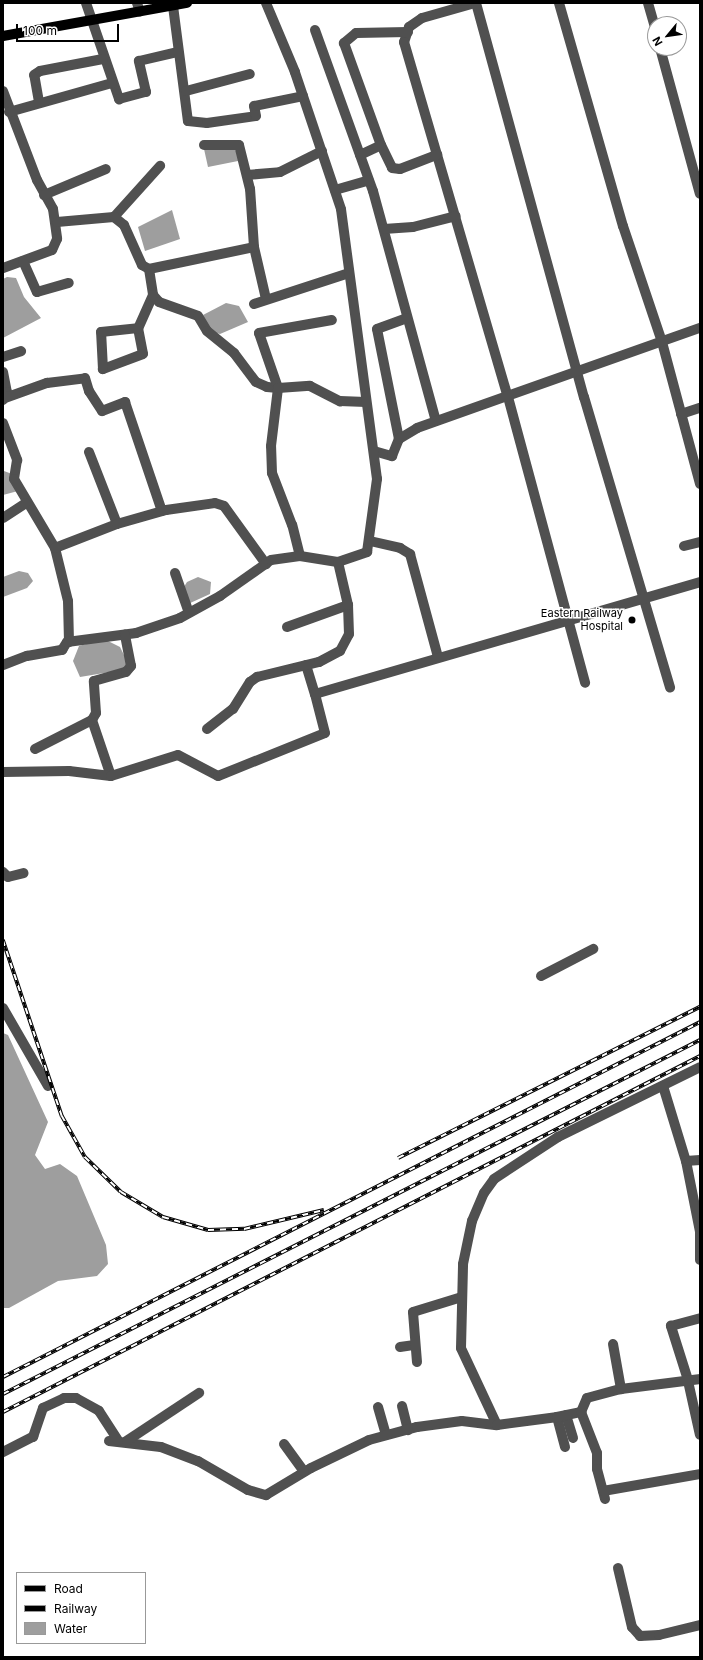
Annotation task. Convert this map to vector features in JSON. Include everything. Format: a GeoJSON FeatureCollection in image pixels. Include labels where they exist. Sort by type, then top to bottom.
{"type":"FeatureCollection","features":[{"type":"Feature","properties":{"kind":"main road"},"geometry":{"type":"LineString","coordinates":[[3,36],[92,21],[138,8],[181,4]]}},
{"type":"Feature","properties":{"kind":"street"},"geometry":{"type":"LineString","coordinates":[[86,3],[103,59],[119,99],[142,94],[146,86],[139,61],[177,52]]}},
{"type":"Feature","properties":{"kind":"street"},"geometry":{"type":"LineString","coordinates":[[3,665],[26,656],[62,650],[69,642],[125,635],[189,613],[220,596],[266,564],[300,556],[338,562],[367,552],[370,541],[377,479],[341,209],[303,96],[266,3]]}},
{"type":"Feature","properties":{"kind":"street"},"geometry":{"type":"LineString","coordinates":[[585,683],[508,397],[404,42],[408,32],[422,18],[476,3],[578,370],[643,599],[670,688]]}},
{"type":"Feature","properties":{"kind":"street"},"geometry":{"type":"LineString","coordinates":[[559,3],[623,226],[662,342],[700,484]]}},
{"type":"Feature","properties":{"kind":"street"},"geometry":{"type":"LineString","coordinates":[[648,3],[652,16]]}},
{"type":"Feature","properties":{"kind":"street"},"geometry":{"type":"LineString","coordinates":[[181,4],[177,52],[186,91],[186,118],[191,123],[256,116],[254,106],[303,96]]}},
{"type":"Feature","properties":{"kind":"street"},"geometry":{"type":"LineString","coordinates":[[315,30],[369,180],[384,229],[436,421]]}},
{"type":"Feature","properties":{"kind":"street"},"geometry":{"type":"LineString","coordinates":[[408,32],[356,33],[349,36],[344,44],[381,145],[392,168],[400,169],[437,155]]}},
{"type":"Feature","properties":{"kind":"street"},"geometry":{"type":"LineString","coordinates":[[662,56],[700,194]]}},
{"type":"Feature","properties":{"kind":"street"},"geometry":{"type":"LineString","coordinates":[[39,102],[33,78],[40,71],[103,59]]}},
{"type":"Feature","properties":{"kind":"street"},"geometry":{"type":"LineString","coordinates":[[186,91],[250,74]]}},
{"type":"Feature","properties":{"kind":"street"},"geometry":{"type":"LineString","coordinates":[[10,112],[39,102],[112,83]]}},
{"type":"Feature","properties":{"kind":"street"},"geometry":{"type":"LineString","coordinates":[[3,91],[44,195],[57,222],[57,239],[52,250],[3,268]]}},
{"type":"Feature","properties":{"kind":"street"},"geometry":{"type":"LineString","coordinates":[[204,145],[239,145],[247,176],[254,246],[266,299]]}},
{"type":"Feature","properties":{"kind":"street"},"geometry":{"type":"LineString","coordinates":[[360,155],[381,145]]}},
{"type":"Feature","properties":{"kind":"street"},"geometry":{"type":"LineString","coordinates":[[247,176],[280,172],[322,151]]}},
{"type":"Feature","properties":{"kind":"street"},"geometry":{"type":"LineString","coordinates":[[57,222],[114,217],[160,166]]}},
{"type":"Feature","properties":{"kind":"street"},"geometry":{"type":"LineString","coordinates":[[44,195],[106,169]]}},
{"type":"Feature","properties":{"kind":"street"},"geometry":{"type":"LineString","coordinates":[[335,190],[369,180]]}},
{"type":"Feature","properties":{"kind":"street"},"geometry":{"type":"LineString","coordinates":[[384,229],[413,227],[456,216]]}},
{"type":"Feature","properties":{"kind":"street"},"geometry":{"type":"LineString","coordinates":[[114,217],[124,225],[142,265],[149,269],[254,246]]}},
{"type":"Feature","properties":{"kind":"street"},"geometry":{"type":"LineString","coordinates":[[23,261],[37,292],[69,283]]}},
{"type":"Feature","properties":{"kind":"street"},"geometry":{"type":"LineString","coordinates":[[138,328],[101,332],[103,369],[143,354],[138,328],[153,295],[149,269]]}},
{"type":"Feature","properties":{"kind":"street"},"geometry":{"type":"LineString","coordinates":[[254,304],[349,273]]}},
{"type":"Feature","properties":{"kind":"street"},"geometry":{"type":"LineString","coordinates":[[153,295],[160,302],[198,316],[207,331],[234,353],[256,382],[278,388],[310,386],[340,401],[366,402]]}},
{"type":"Feature","properties":{"kind":"street"},"geometry":{"type":"LineString","coordinates":[[400,439],[377,329],[407,318]]}},
{"type":"Feature","properties":{"kind":"street"},"geometry":{"type":"LineString","coordinates":[[300,556],[292,525],[272,473],[271,446],[278,388],[259,333],[332,320]]}},
{"type":"Feature","properties":{"kind":"street"},"geometry":{"type":"LineString","coordinates":[[374,451],[392,456],[400,439],[417,428],[700,328]]}},
{"type":"Feature","properties":{"kind":"street"},"geometry":{"type":"LineString","coordinates":[[3,357],[21,351]]}},
{"type":"Feature","properties":{"kind":"street"},"geometry":{"type":"LineString","coordinates":[[3,372],[4,399],[47,383],[85,378],[89,391],[102,411],[125,402],[162,511]]}},
{"type":"Feature","properties":{"kind":"street"},"geometry":{"type":"LineString","coordinates":[[682,414],[700,408]]}},
{"type":"Feature","properties":{"kind":"street"},"geometry":{"type":"LineString","coordinates":[[4,428],[17,460],[14,479],[26,503],[55,548],[68,601],[69,642]]}},
{"type":"Feature","properties":{"kind":"street"},"geometry":{"type":"LineString","coordinates":[[89,452],[117,524]]}},
{"type":"Feature","properties":{"kind":"street"},"geometry":{"type":"LineString","coordinates":[[3,518],[26,503]]}},
{"type":"Feature","properties":{"kind":"street"},"geometry":{"type":"LineString","coordinates":[[55,548],[117,524],[162,511],[215,503],[224,506],[266,564]]}},
{"type":"Feature","properties":{"kind":"street"},"geometry":{"type":"LineString","coordinates":[[370,541],[400,548],[410,554],[438,657]]}},
{"type":"Feature","properties":{"kind":"street"},"geometry":{"type":"LineString","coordinates":[[684,546],[700,542]]}},
{"type":"Feature","properties":{"kind":"street"},"geometry":{"type":"LineString","coordinates":[[207,729],[233,709],[250,682],[257,676],[306,665],[340,651],[349,634],[348,605],[338,562]]}},
{"type":"Feature","properties":{"kind":"street"},"geometry":{"type":"LineString","coordinates":[[175,573],[189,613]]}},
{"type":"Feature","properties":{"kind":"street"},"geometry":{"type":"LineString","coordinates":[[315,694],[700,582]]}},
{"type":"Feature","properties":{"kind":"street"},"geometry":{"type":"LineString","coordinates":[[287,627],[348,605]]}},
{"type":"Feature","properties":{"kind":"street"},"geometry":{"type":"LineString","coordinates":[[35,749],[92,720],[96,713],[94,681],[126,672],[131,666],[125,635]]}},
{"type":"Feature","properties":{"kind":"street"},"geometry":{"type":"LineString","coordinates":[[3,772],[69,771],[111,776],[178,755],[218,776],[224,774],[325,733],[306,665]]}},
{"type":"Feature","properties":{"kind":"street"},"geometry":{"type":"LineString","coordinates":[[92,720],[111,776]]}},
{"type":"Feature","properties":{"kind":"street"},"geometry":{"type":"LineString","coordinates":[[3,872],[8,877],[24,873]]}},
{"type":"Feature","properties":{"kind":"street"},"geometry":{"type":"LineString","coordinates":[[541,976],[593,949]]}},
{"type":"Feature","properties":{"kind":"street"},"geometry":{"type":"LineString","coordinates":[[3,1008],[48,1086]]}},
{"type":"Feature","properties":{"kind":"street"},"geometry":{"type":"LineString","coordinates":[[497,1425],[461,1348],[463,1264],[472,1221],[484,1193],[494,1179],[558,1137],[700,1067]]}},
{"type":"Feature","properties":{"kind":"street"},"geometry":{"type":"LineString","coordinates":[[663,1086],[686,1161],[700,1232],[700,1260]]}},
{"type":"Feature","properties":{"kind":"street"},"geometry":{"type":"LineString","coordinates":[[686,1161],[700,1160]]}},
{"type":"Feature","properties":{"kind":"street"},"geometry":{"type":"LineString","coordinates":[[418,1362],[412,1312],[462,1297]]}},
{"type":"Feature","properties":{"kind":"street"},"geometry":{"type":"LineString","coordinates":[[700,1318],[671,1326],[688,1380],[700,1435]]}},
{"type":"Feature","properties":{"kind":"street"},"geometry":{"type":"LineString","coordinates":[[613,1344],[620,1389]]}},
{"type":"Feature","properties":{"kind":"street"},"geometry":{"type":"LineString","coordinates":[[400,1347],[415,1345]]}},
{"type":"Feature","properties":{"kind":"street"},"geometry":{"type":"LineString","coordinates":[[700,1378],[620,1389],[587,1398],[581,1412],[597,1453],[597,1470],[604,1495],[700,1474]]}},
{"type":"Feature","properties":{"kind":"street"},"geometry":{"type":"LineString","coordinates":[[117,1441],[199,1393]]}},
{"type":"Feature","properties":{"kind":"street"},"geometry":{"type":"LineString","coordinates":[[3,1452],[33,1437],[43,1408],[64,1398],[76,1398],[99,1411],[117,1441]]}},
{"type":"Feature","properties":{"kind":"street"},"geometry":{"type":"LineString","coordinates":[[378,1406],[386,1435]]}},
{"type":"Feature","properties":{"kind":"street"},"geometry":{"type":"LineString","coordinates":[[402,1406],[408,1430]]}},
{"type":"Feature","properties":{"kind":"street"},"geometry":{"type":"LineString","coordinates":[[117,1441],[161,1447],[198,1461],[248,1490],[266,1495],[304,1472],[369,1440],[386,1435],[462,1420],[497,1425],[581,1412]]}},
{"type":"Feature","properties":{"kind":"street"},"geometry":{"type":"LineString","coordinates":[[561,1416],[573,1438]]}},
{"type":"Feature","properties":{"kind":"street"},"geometry":{"type":"LineString","coordinates":[[561,1416],[566,1447]]}},
{"type":"Feature","properties":{"kind":"street"},"geometry":{"type":"LineString","coordinates":[[284,1444],[304,1472]]}},
{"type":"Feature","properties":{"kind":"street"},"geometry":{"type":"LineString","coordinates":[[618,1568],[632,1627],[640,1636],[659,1635],[700,1625]]}},
{"type":"Feature","properties":{"kind":"water"},"geometry":{"type":"Polygon","coordinates":[[[230,144],[243,160],[208,167],[204,149],[230,144]]]}},
{"type":"Feature","properties":{"kind":"water"},"geometry":{"type":"Polygon","coordinates":[[[172,210],[180,239],[145,251],[138,227],[172,210]]]}},
{"type":"Feature","properties":{"kind":"water"},"geometry":{"type":"Polygon","coordinates":[[[7,277],[16,278],[24,297],[41,318],[3,338],[3,279],[7,277]]]}},
{"type":"Feature","properties":{"kind":"water"},"geometry":{"type":"Polygon","coordinates":[[[226,303],[239,306],[248,322],[220,334],[207,330],[203,315],[226,303]]]}},
{"type":"Feature","properties":{"kind":"water"},"geometry":{"type":"Polygon","coordinates":[[[4,471],[12,474],[18,491],[3,495],[4,471]]]}},
{"type":"Feature","properties":{"kind":"water"},"geometry":{"type":"Polygon","coordinates":[[[19,571],[28,573],[33,581],[27,588],[3,597],[3,577],[19,571]]]}},
{"type":"Feature","properties":{"kind":"water"},"geometry":{"type":"Polygon","coordinates":[[[198,577],[211,582],[210,594],[188,604],[182,590],[187,582],[198,577]]]}},
{"type":"Feature","properties":{"kind":"water"},"geometry":{"type":"Polygon","coordinates":[[[104,639],[120,647],[128,663],[122,670],[80,677],[73,661],[79,646],[104,639]]]}},
{"type":"Feature","properties":{"kind":"water"},"geometry":{"type":"Polygon","coordinates":[[[3,1033],[8,1035],[48,1122],[35,1155],[45,1169],[60,1164],[77,1176],[106,1245],[108,1264],[97,1276],[58,1281],[9,1308],[3,1308],[3,1033]]]}},
{"type":"Feature","properties":{"kind":"railway"},"geometry":{"type":"LineString","coordinates":[[3,940],[62,1116],[85,1157],[121,1192],[163,1217],[208,1230],[244,1229],[324,1210]]}},
{"type":"Feature","properties":{"kind":"railway"},"geometry":{"type":"LineString","coordinates":[[398,1158],[700,1007]]}},
{"type":"Feature","properties":{"kind":"railway"},"geometry":{"type":"LineString","coordinates":[[3,1377],[700,1022]]}},
{"type":"Feature","properties":{"kind":"railway"},"geometry":{"type":"LineString","coordinates":[[3,1394],[700,1040]]}},
{"type":"Feature","properties":{"kind":"railway"},"geometry":{"type":"LineString","coordinates":[[3,1412],[700,1056]]}},
{"type":"Feature","properties":{"kind":"place","name":"Eastern Railway Hospital"},"geometry":{"type":"Point","coordinates":[632,620]}}]}
